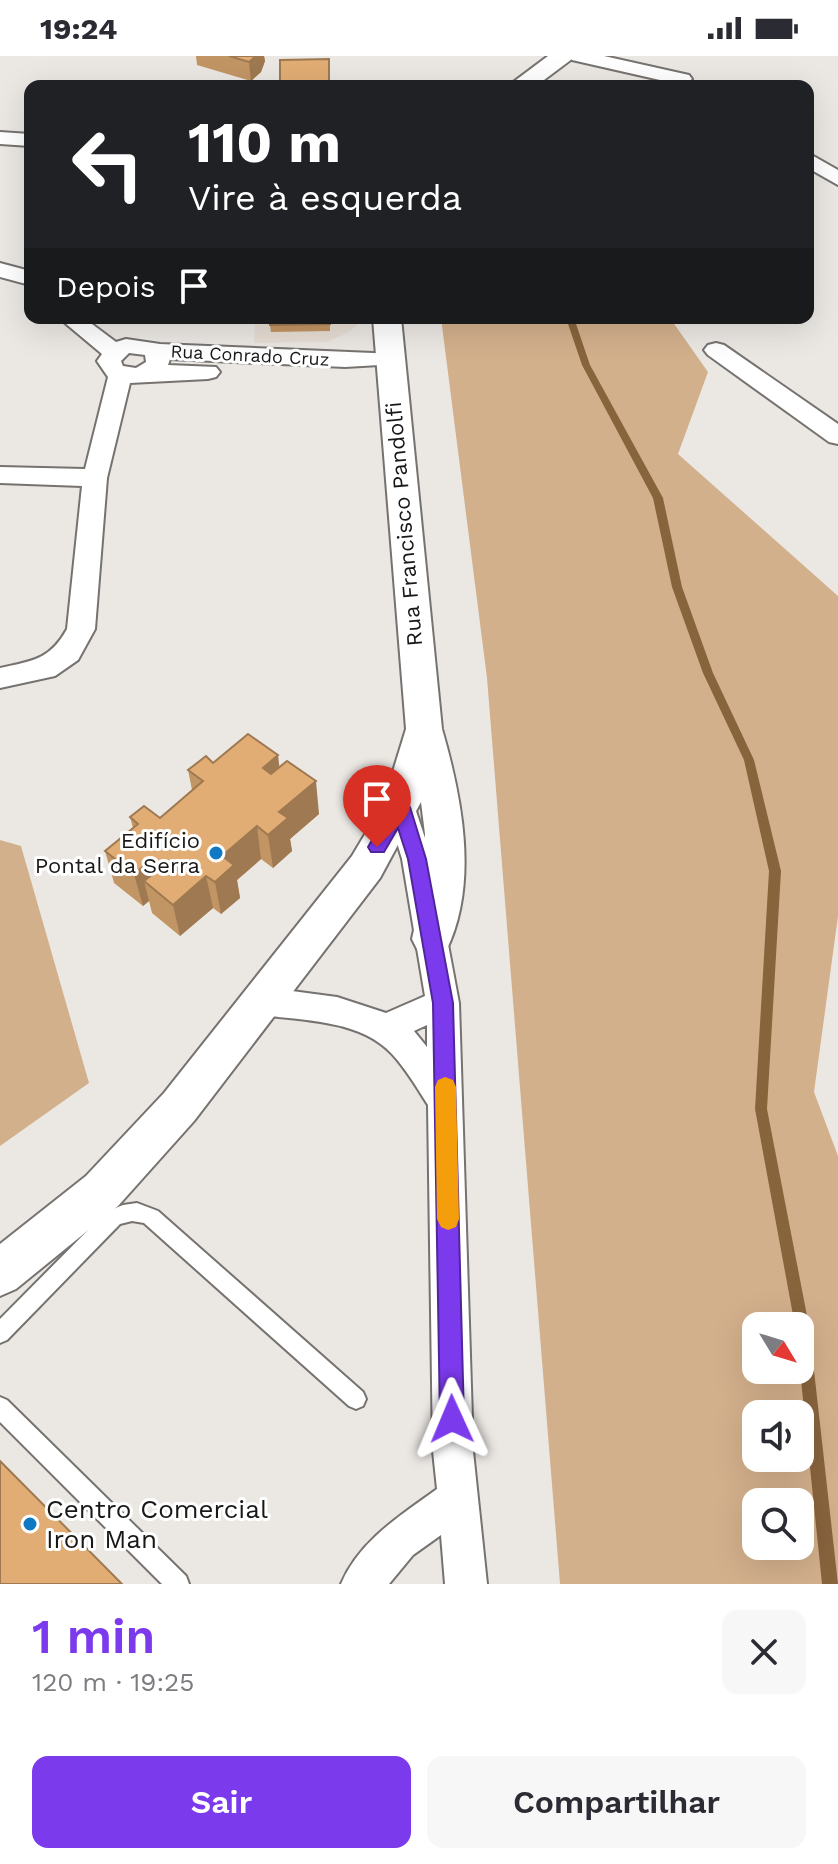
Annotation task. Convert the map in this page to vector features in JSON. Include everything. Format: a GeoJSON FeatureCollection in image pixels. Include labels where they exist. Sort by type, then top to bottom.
{"type":"FeatureCollection","features":[{"type":"Feature","properties":{"kind":"street"},"geometry":{"type":"LineString","coordinates":[[509,79],[564,56]]}},
{"type":"Feature","properties":{"kind":"street"},"geometry":{"type":"LineString","coordinates":[[579,56],[680,80]]}},
{"type":"Feature","properties":{"kind":"street"},"geometry":{"type":"LineString","coordinates":[[653,56],[685,80]]}},
{"type":"Feature","properties":{"kind":"street"},"geometry":{"type":"LineString","coordinates":[[0,138],[24,140]]}},
{"type":"Feature","properties":{"kind":"street"},"geometry":{"type":"LineString","coordinates":[[814,163],[838,179]]}},
{"type":"Feature","properties":{"kind":"street"},"geometry":{"type":"LineString","coordinates":[[80,324],[135,359]]}},
{"type":"Feature","properties":{"kind":"street"},"geometry":{"type":"LineString","coordinates":[[106,324],[135,359]]}},
{"type":"Feature","properties":{"kind":"street","name":"Rua Francisco Pandolfi"},"geometry":{"type":"LineString","coordinates":[[387,324],[424,729]]}},
{"type":"Feature","properties":{"kind":"street"},"geometry":{"type":"LineString","coordinates":[[716,350],[838,436]]}},
{"type":"Feature","properties":{"kind":"street"},"geometry":{"type":"LineString","coordinates":[[0,678],[45,669],[68,653],[81,629],[95,478],[135,359]]}},
{"type":"Feature","properties":{"kind":"street","name":"Rua Conrado Cruz"},"geometry":{"type":"LineString","coordinates":[[135,359],[319,368],[345,360],[389,359]]}},
{"type":"Feature","properties":{"kind":"street"},"geometry":{"type":"LineString","coordinates":[[0,475],[95,478]]}},
{"type":"Feature","properties":{"kind":"street"},"geometry":{"type":"LineString","coordinates":[[0,1273],[108,1185],[179,1107],[262,1001],[366,867],[401,807],[424,729]]}},
{"type":"Feature","properties":{"kind":"street"},"geometry":{"type":"LineString","coordinates":[[424,729],[434,764],[444,867],[441,911],[432,939]]}},
{"type":"Feature","properties":{"kind":"street"},"geometry":{"type":"LineString","coordinates":[[401,807],[417,859],[443,1003],[456,1500],[466,1584]]}},
{"type":"Feature","properties":{"kind":"street"},"geometry":{"type":"LineString","coordinates":[[262,1001],[329,1011],[386,1028],[402,1040],[446,1103]]}},
{"type":"Feature","properties":{"kind":"street"},"geometry":{"type":"LineString","coordinates":[[386,1028],[443,1003]]}},
{"type":"Feature","properties":{"kind":"street"},"geometry":{"type":"LineString","coordinates":[[362,1584],[399,1541],[456,1500]]}},
{"type":"Feature","properties":{"kind":"lane"},"geometry":{"type":"LineString","coordinates":[[108,1185],[151,1217],[356,1399]]}},
{"type":"Feature","properties":{"kind":"lane"},"geometry":{"type":"LineString","coordinates":[[0,1333],[113,1218],[126,1212],[139,1211]]}},
{"type":"Feature","properties":{"kind":"lane"},"geometry":{"type":"LineString","coordinates":[[0,1407],[178,1584]]}},
{"type":"Feature","properties":{"kind":"shaded area"},"geometry":{"type":"Polygon","coordinates":[[[255,324],[358,324],[348,333],[327,342],[254,343],[255,324]]]}},
{"type":"Feature","properties":{"kind":"shaded area"},"geometry":{"type":"Polygon","coordinates":[[[442,324],[674,324],[708,372],[678,454],[838,596],[838,916],[814,1092],[838,1156],[838,1584],[560,1584],[487,678],[442,324]]]}},
{"type":"Feature","properties":{"kind":"shaded area"},"geometry":{"type":"Polygon","coordinates":[[[0,840],[21,846],[89,1083],[0,1146],[0,840]]]}},
{"type":"Feature","properties":{"kind":"building"},"geometry":{"type":"Polygon","coordinates":[[[229,56],[256,56],[249,62],[229,56]]]}},
{"type":"Feature","properties":{"kind":"building"},"geometry":{"type":"Polygon","coordinates":[[[329,59],[329,80],[280,80],[280,60],[329,59]]]}},
{"type":"Feature","properties":{"kind":"building"},"geometry":{"type":"Polygon","coordinates":[[[248,734],[278,755],[263,768],[271,774],[287,761],[316,781],[279,812],[288,818],[268,835],[257,826],[222,856],[234,865],[215,882],[206,876],[173,905],[144,881],[160,868],[150,861],[134,874],[105,851],[138,824],[130,817],[144,806],[160,818],[203,781],[188,770],[206,756],[213,763],[248,734]]]}},
{"type":"Feature","properties":{"kind":"building","name":"Centro Comercial Iron Man"},"geometry":{"type":"Polygon","coordinates":[[[0,1461],[122,1584],[0,1584],[0,1461]]]}},
{"type":"Feature","properties":{"kind":"waterway"},"geometry":{"type":"LineString","coordinates":[[572,324],[586,365],[658,498],[677,587],[708,673],[749,760],[775,871],[761,1109],[802,1326],[830,1584]]}},
{"type":"Feature","properties":{"kind":"slow traffic"},"geometry":{"type":"LineString","coordinates":[[445,1087],[448,1219]]}},
{"type":"Feature","properties":{"kind":"place","name":"Edifício Pontal da Serra"},"geometry":{"type":"Point","coordinates":[216,853]}},
{"type":"Feature","properties":{"kind":"place","name":"Centro Comercial Iron Man"},"geometry":{"type":"Point","coordinates":[30,1524]}},
{"type":"Feature","properties":{"kind":"route"},"geometry":{"type":"LineString","coordinates":[[377,847],[401,807],[417,859],[443,1003],[452,1419]]}}]}
